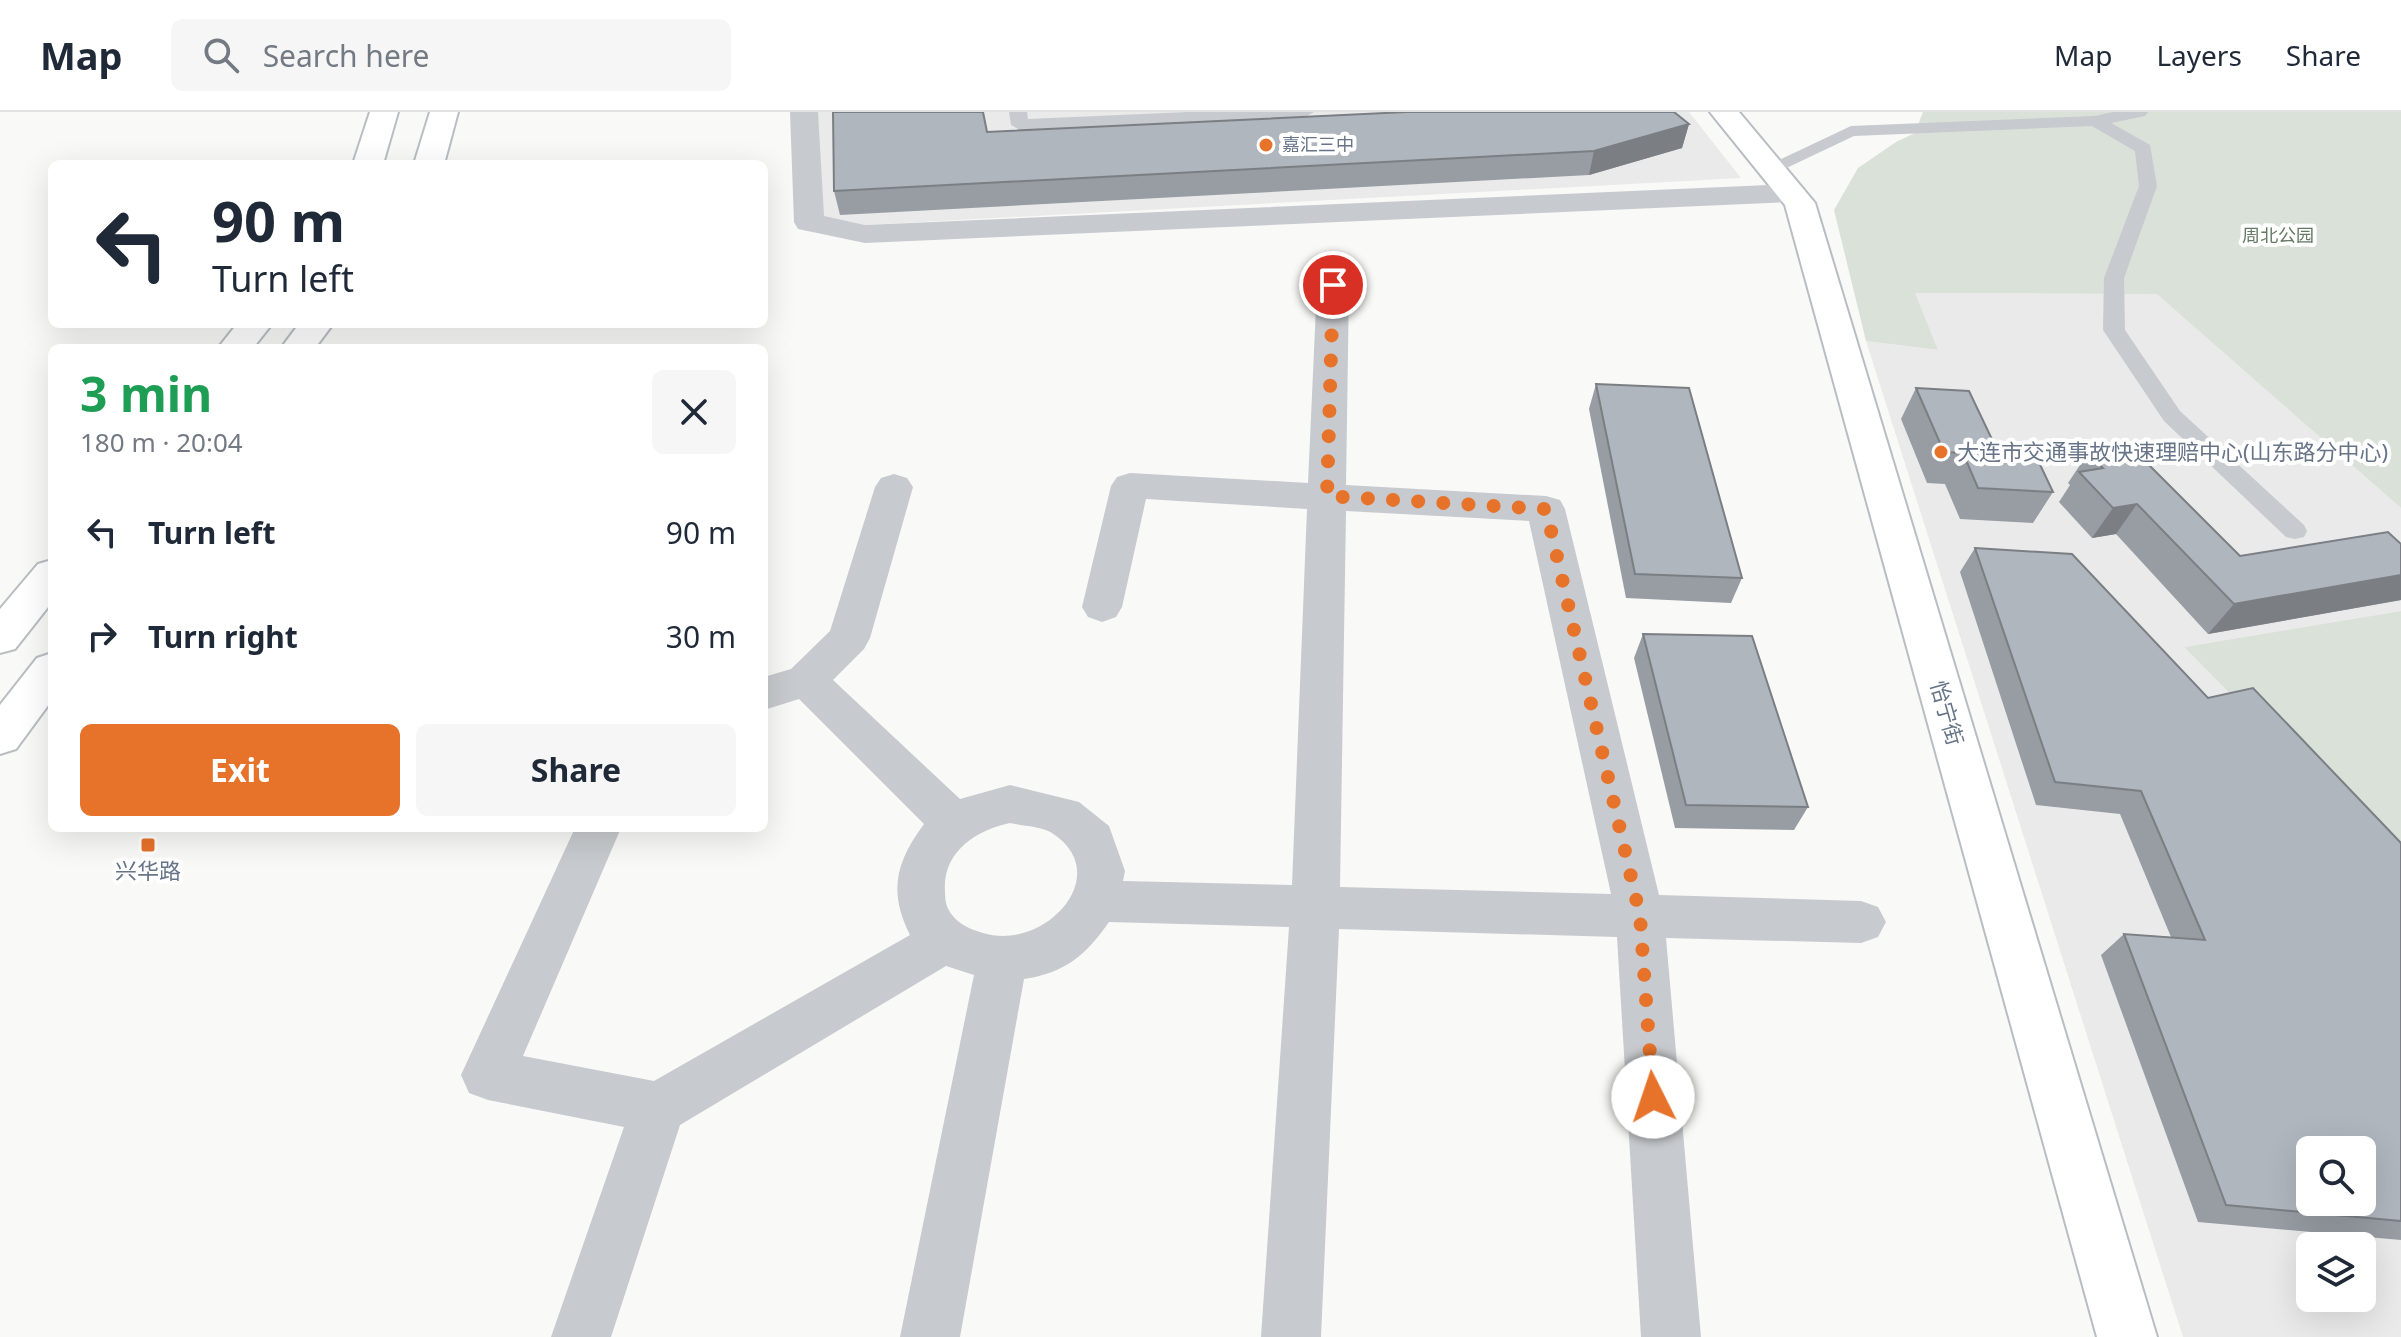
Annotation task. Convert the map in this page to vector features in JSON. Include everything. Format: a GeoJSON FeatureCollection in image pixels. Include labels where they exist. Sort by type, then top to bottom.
{"type":"FeatureCollection","features":[{"type":"Feature","properties":{"kind":"street"},"geometry":{"type":"LineString","coordinates":[[369,160],[384,112]]}},
{"type":"Feature","properties":{"kind":"street"},"geometry":{"type":"LineString","coordinates":[[430,160],[444,112]]}},
{"type":"Feature","properties":{"kind":"street"},"geometry":{"type":"LineString","coordinates":[[804,112],[809,222],[865,234],[1781,181]]}},
{"type":"Feature","properties":{"kind":"street","name":"怡宁街"},"geometry":{"type":"LineString","coordinates":[[1724,112],[1800,203],[2127,1337]]}},
{"type":"Feature","properties":{"kind":"street"},"geometry":{"type":"LineString","coordinates":[[1291,1337],[1315,908],[1333,285]]}},
{"type":"Feature","properties":{"kind":"street"},"geometry":{"type":"LineString","coordinates":[[238,344],[252,328]]}},
{"type":"Feature","properties":{"kind":"street"},"geometry":{"type":"LineString","coordinates":[[1102,607],[1130,486],[1546,509],[1640,916],[1671,1337]]}},
{"type":"Feature","properties":{"kind":"street"},"geometry":{"type":"LineString","coordinates":[[768,693],[806,680],[849,638],[894,487]]}},
{"type":"Feature","properties":{"kind":"street"},"geometry":{"type":"LineString","coordinates":[[0,638],[48,579]]}},
{"type":"Feature","properties":{"kind":"street"},"geometry":{"type":"LineString","coordinates":[[0,737],[48,674]]}},
{"type":"Feature","properties":{"kind":"street"},"geometry":{"type":"LineString","coordinates":[[806,680],[955,824]]}},
{"type":"Feature","properties":{"kind":"street"},"geometry":{"type":"LineString","coordinates":[[1010,804],[1040,806],[1066,815],[1086,831],[1099,852],[1102,876],[1098,901],[1083,925],[1061,944],[1033,956],[1002,960],[970,956],[944,941],[926,920],[919,895],[921,869],[934,844],[955,824],[982,810],[1010,804]]}},
{"type":"Feature","properties":{"kind":"street"},"geometry":{"type":"LineString","coordinates":[[596,832],[488,1075],[658,1108]]}},
{"type":"Feature","properties":{"kind":"street"},"geometry":{"type":"LineString","coordinates":[[1098,901],[1861,922]]}},
{"type":"Feature","properties":{"kind":"street"},"geometry":{"type":"LineString","coordinates":[[581,1337],[658,1108],[944,941]]}},
{"type":"Feature","properties":{"kind":"street"},"geometry":{"type":"LineString","coordinates":[[930,1337],[1002,960]]}},
{"type":"Feature","properties":{"kind":"lane"},"geometry":{"type":"LineString","coordinates":[[1018,112],[1020,125],[1305,112]]}},
{"type":"Feature","properties":{"kind":"lane"},"geometry":{"type":"LineString","coordinates":[[1781,181],[1876,112]]}},
{"type":"Feature","properties":{"kind":"lane"},"geometry":{"type":"LineString","coordinates":[[1851,131],[2095,121],[2139,112]]}},
{"type":"Feature","properties":{"kind":"lane"},"geometry":{"type":"LineString","coordinates":[[2095,121],[2144,149],[2148,186],[2114,278],[2114,330],[2172,416],[2295,531]]}},
{"type":"Feature","properties":{"kind":"shaded area","name":"嘉汇三中"},"geometry":{"type":"Polygon","coordinates":[[[816,112],[1689,112],[1741,178],[865,225],[821,216],[816,112]]]}},
{"type":"Feature","properties":{"kind":"shaded area"},"geometry":{"type":"Polygon","coordinates":[[[1914,293],[2158,294],[2401,508],[2401,611],[2184,647],[2401,867],[2401,1337],[2183,1337],[1866,341],[1938,350],[1914,293]]]}},
{"type":"Feature","properties":{"kind":"green space","name":"周北公园"},"geometry":{"type":"Polygon","coordinates":[[[1923,112],[2401,112],[2401,508],[2157,294],[1915,293],[1938,350],[1866,341],[1834,210],[1858,168],[1915,133],[1923,112]]]}},
{"type":"Feature","properties":{"kind":"green space"},"geometry":{"type":"Polygon","coordinates":[[[2401,611],[2401,867],[2184,647],[2401,611]]]}},
{"type":"Feature","properties":{"kind":"building"},"geometry":{"type":"Polygon","coordinates":[[[833,112],[983,112],[987,132],[1406,112],[1674,112],[1689,124],[1594,151],[834,191],[833,112]]]}},
{"type":"Feature","properties":{"kind":"building"},"geometry":{"type":"Polygon","coordinates":[[[1596,384],[1689,388],[1742,578],[1635,574],[1596,384]]]}},
{"type":"Feature","properties":{"kind":"building"},"geometry":{"type":"Polygon","coordinates":[[[1916,388],[1969,391],[1998,452],[2035,454],[2053,492],[1978,488],[1963,453],[1944,452],[1916,388]]]}},
{"type":"Feature","properties":{"kind":"building"},"geometry":{"type":"Polygon","coordinates":[[[2130,446],[2240,556],[2388,532],[2401,544],[2401,575],[2234,604],[2137,504],[2113,508],[2079,472],[2103,468],[2088,453],[2130,446]]]}},
{"type":"Feature","properties":{"kind":"building"},"geometry":{"type":"Polygon","coordinates":[[[1975,548],[2072,554],[2208,698],[2253,688],[2401,843],[2401,1221],[2346,1216],[2376,1216],[2376,1136],[2296,1136],[2296,1211],[2226,1205],[2124,934],[2205,940],[2141,791],[2055,782],[1975,548]]]}},
{"type":"Feature","properties":{"kind":"building"},"geometry":{"type":"Polygon","coordinates":[[[1643,634],[1752,636],[1808,807],[1686,805],[1643,634]]]}},
{"type":"Feature","properties":{"kind":"place","name":"嘉汇三中"},"geometry":{"type":"Point","coordinates":[1266,145]}},
{"type":"Feature","properties":{"kind":"place","name":"大连市交通事故快速理赔中心(山东路分中心)"},"geometry":{"type":"Point","coordinates":[1941,452]}},
{"type":"Feature","properties":{"kind":"place","name":"兴华路"},"geometry":{"type":"Point","coordinates":[148,845]}},
{"type":"Feature","properties":{"kind":"route"},"geometry":{"type":"LineString","coordinates":[[1333,285],[1327,496],[1546,509],[1640,916],[1653,1097]]}}]}
